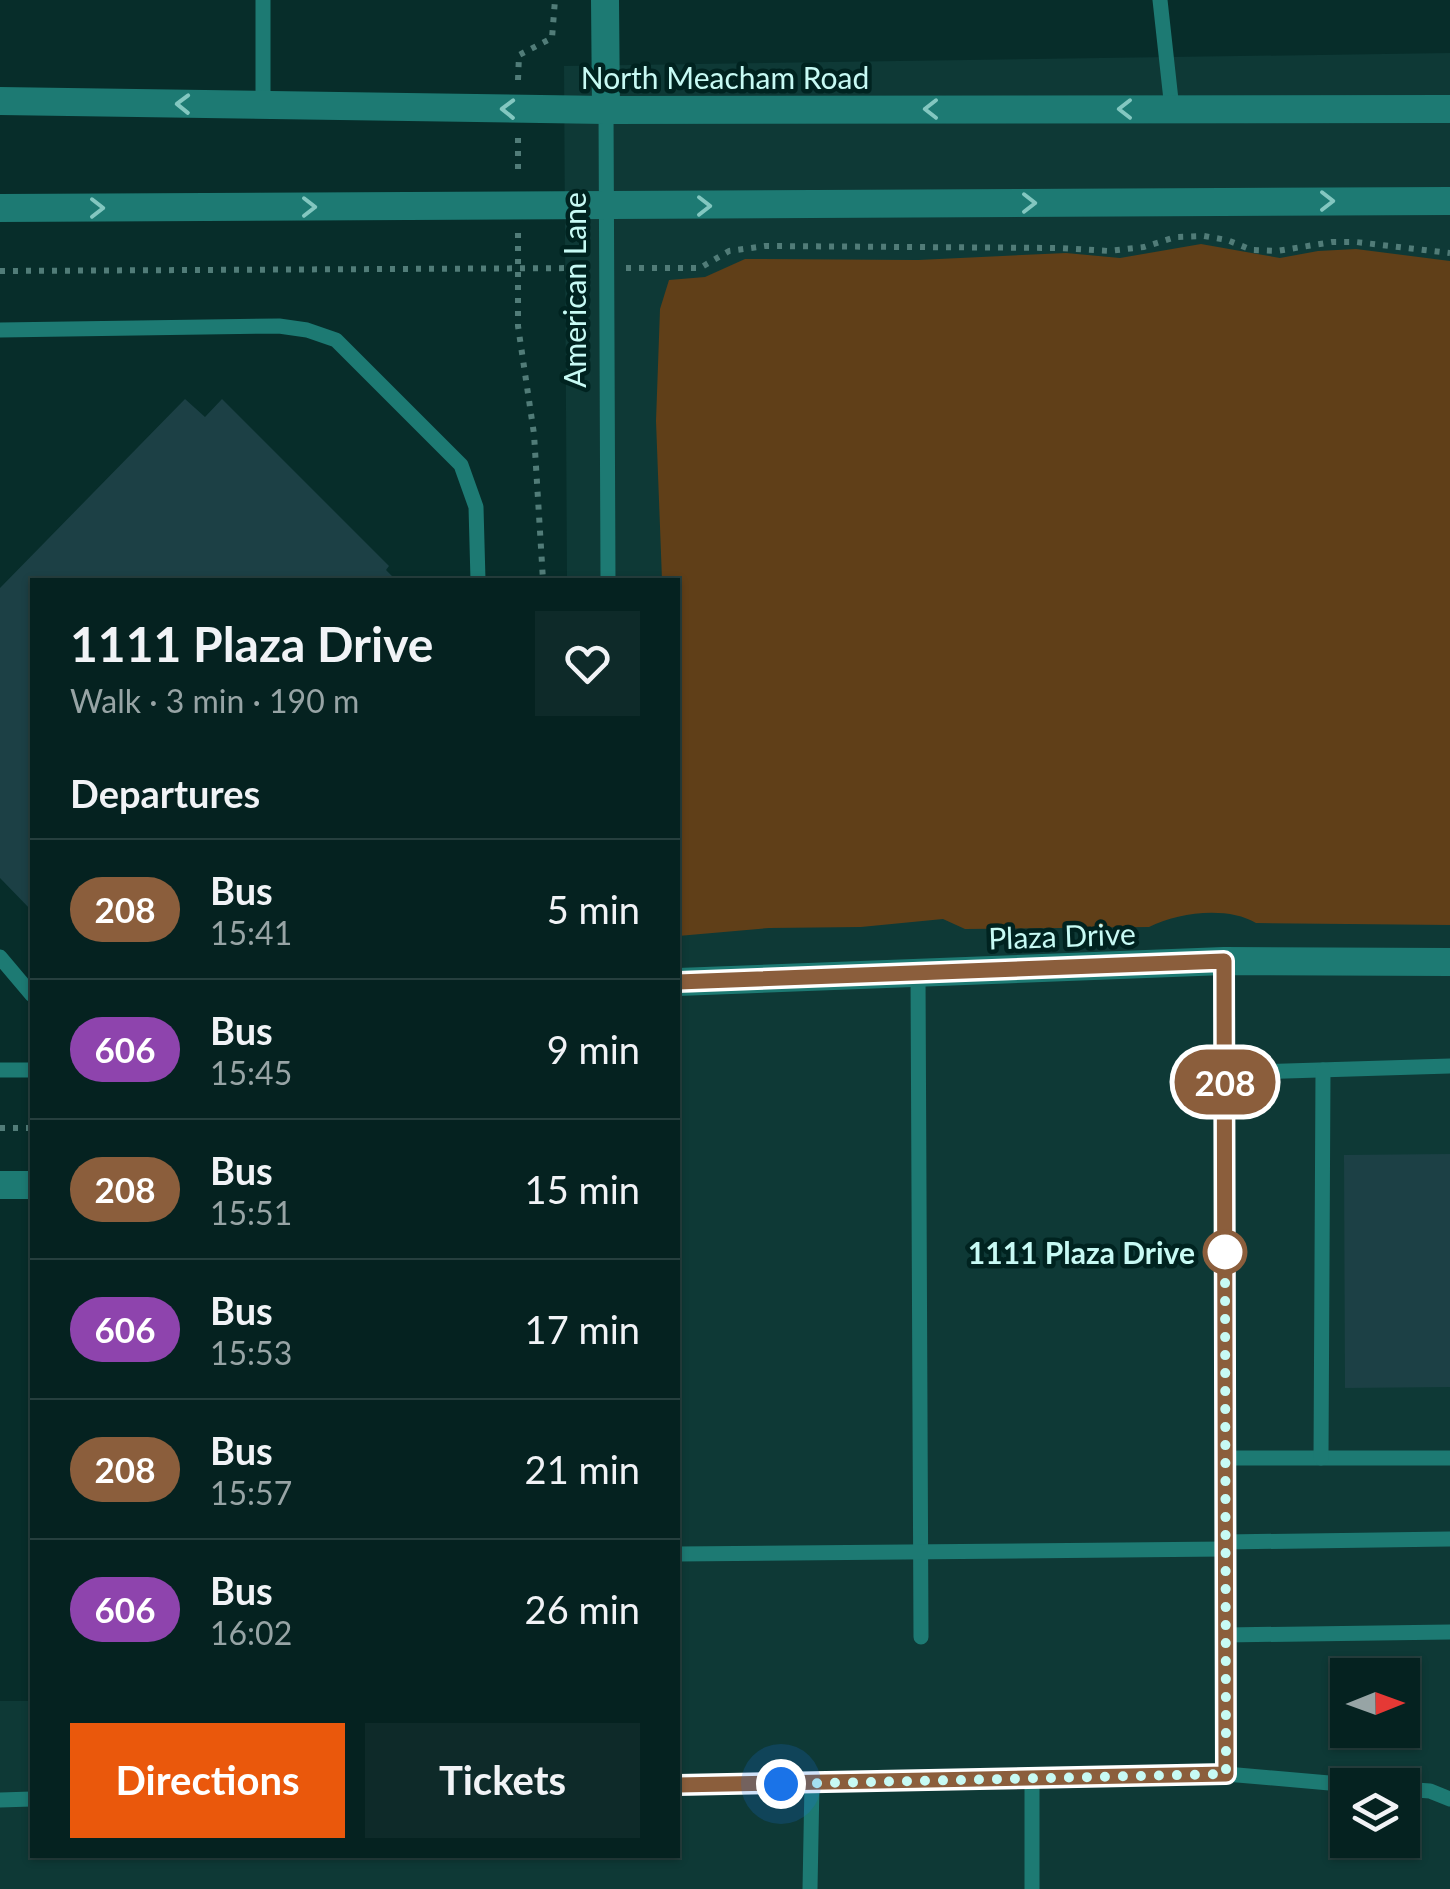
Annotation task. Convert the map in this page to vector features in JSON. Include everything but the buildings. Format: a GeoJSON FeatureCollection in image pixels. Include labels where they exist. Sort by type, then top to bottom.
{"type":"FeatureCollection","features":[{"type":"Feature","properties":{"kind":"main road","name":"American Lane"},"geometry":{"type":"LineString","coordinates":[[605,0],[606,110]]}},
{"type":"Feature","properties":{"kind":"main road","name":"North Meacham Road"},"geometry":{"type":"LineString","coordinates":[[0,102],[606,110],[1450,109]]}},
{"type":"Feature","properties":{"kind":"main road"},"geometry":{"type":"LineString","coordinates":[[0,208],[1450,200]]}},
{"type":"Feature","properties":{"kind":"main road","name":"Plaza Drive"},"geometry":{"type":"LineString","coordinates":[[680,982],[1224,961],[1450,962]]}},
{"type":"Feature","properties":{"kind":"main road"},"geometry":{"type":"LineString","coordinates":[[0,1185],[30,1185]]}},
{"type":"Feature","properties":{"kind":"lane"},"geometry":{"type":"LineString","coordinates":[[262,0],[262,105]]}},
{"type":"Feature","properties":{"kind":"lane"},"geometry":{"type":"LineString","coordinates":[[1160,0],[1172,109]]}},
{"type":"Feature","properties":{"kind":"lane","name":"American Lane"},"geometry":{"type":"LineString","coordinates":[[606,110],[608,578]]}},
{"type":"Feature","properties":{"kind":"lane"},"geometry":{"type":"LineString","coordinates":[[0,330],[279,326],[336,340],[461,465],[476,507],[478,578]]}},
{"type":"Feature","properties":{"kind":"lane"},"geometry":{"type":"LineString","coordinates":[[0,956],[30,993]]}},
{"type":"Feature","properties":{"kind":"lane"},"geometry":{"type":"LineString","coordinates":[[1224,961],[1226,1774]]}},
{"type":"Feature","properties":{"kind":"lane"},"geometry":{"type":"LineString","coordinates":[[918,973],[920,1637]]}},
{"type":"Feature","properties":{"kind":"lane"},"geometry":{"type":"LineString","coordinates":[[1224,1073],[1450,1066]]}},
{"type":"Feature","properties":{"kind":"lane"},"geometry":{"type":"LineString","coordinates":[[0,1070],[30,1070]]}},
{"type":"Feature","properties":{"kind":"lane"},"geometry":{"type":"LineString","coordinates":[[1320,1458],[1323,1070]]}},
{"type":"Feature","properties":{"kind":"lane"},"geometry":{"type":"LineString","coordinates":[[1225,1458],[1450,1458]]}},
{"type":"Feature","properties":{"kind":"lane"},"geometry":{"type":"LineString","coordinates":[[680,1554],[1450,1539]]}},
{"type":"Feature","properties":{"kind":"lane"},"geometry":{"type":"LineString","coordinates":[[1226,1635],[1450,1632]]}},
{"type":"Feature","properties":{"kind":"lane"},"geometry":{"type":"LineString","coordinates":[[680,1786],[1226,1774],[1330,1783]]}},
{"type":"Feature","properties":{"kind":"lane"},"geometry":{"type":"LineString","coordinates":[[1032,1778],[1032,1889]]}},
{"type":"Feature","properties":{"kind":"lane"},"geometry":{"type":"LineString","coordinates":[[810,1889],[812,1783]]}},
{"type":"Feature","properties":{"kind":"lane"},"geometry":{"type":"LineString","coordinates":[[1420,1791],[1450,1798]]}},
{"type":"Feature","properties":{"kind":"lane"},"geometry":{"type":"LineString","coordinates":[[0,1800],[30,1799]]}},
{"type":"Feature","properties":{"kind":"path"},"geometry":{"type":"LineString","coordinates":[[518,54],[552,38],[555,0]]}},
{"type":"Feature","properties":{"kind":"path"},"geometry":{"type":"LineString","coordinates":[[518,124],[518,165]]}},
{"type":"Feature","properties":{"kind":"path"},"geometry":{"type":"LineString","coordinates":[[700,268],[729,251],[765,246],[1109,251],[1204,236],[1252,250],[1356,242],[1450,253]]}},
{"type":"Feature","properties":{"kind":"path"},"geometry":{"type":"LineString","coordinates":[[0,270],[518,268],[518,326],[534,434],[543,578]]}},
{"type":"Feature","properties":{"kind":"path"},"geometry":{"type":"LineString","coordinates":[[0,1128],[30,1128]]}},
{"type":"Feature","properties":{"kind":"shaded area"},"geometry":{"type":"Polygon","coordinates":[[[1450,53],[1450,1889],[0,1889],[0,1701],[30,1701],[30,1858],[680,1858],[680,578],[567,578],[564,66],[1450,53]]]}},
{"type":"Feature","properties":{"kind":"shaded area"},"geometry":{"type":"Polygon","coordinates":[[[1201,244],[1280,258],[1356,249],[1450,261],[1450,925],[1256,923],[1232,914],[1203,913],[1149,927],[965,929],[943,919],[680,936],[680,578],[662,578],[656,421],[660,309],[669,280],[705,277],[745,259],[918,260],[1066,253],[1120,258],[1201,244]]]}},
{"type":"Feature","properties":{"kind":"bus line","name":"208"},"geometry":{"type":"LineString","coordinates":[[680,982],[1224,961],[1226,1774],[680,1785]]}},
{"type":"Feature","properties":{"kind":"place","name":"1111 Plaza Drive"},"geometry":{"type":"Point","coordinates":[1225,1252]}},
{"type":"Feature","properties":{"kind":"route"},"geometry":{"type":"LineString","coordinates":[[781,1784],[1226,1774],[1225,1252]]}}]}
